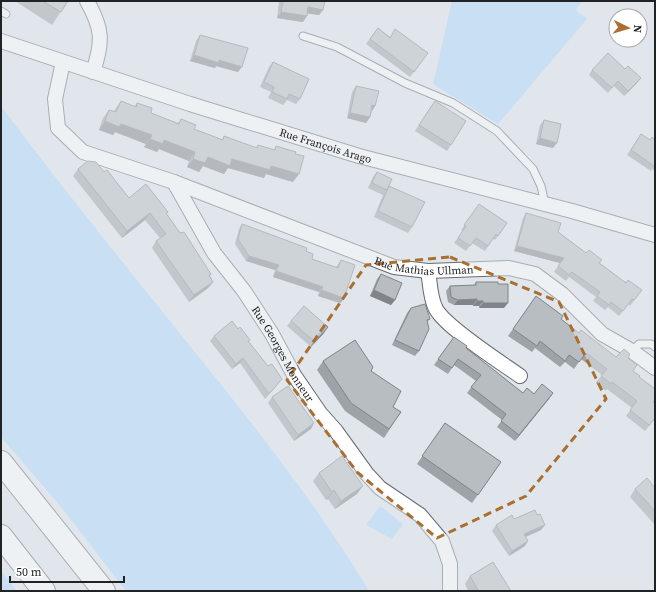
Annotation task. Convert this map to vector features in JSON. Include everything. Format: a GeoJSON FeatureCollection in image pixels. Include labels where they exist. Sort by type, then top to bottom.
{"type":"FeatureCollection","features":[{"type":"Feature","properties":{"kind":"highway"},"geometry":{"type":"LineString","coordinates":[[1,462],[104,591]]}},
{"type":"Feature","properties":{"kind":"highway"},"geometry":{"type":"LineString","coordinates":[[1,536],[44,591]]}},
{"type":"Feature","properties":{"kind":"street"},"geometry":{"type":"LineString","coordinates":[[87,1],[94,14],[101,34],[99,54],[93,72]]}},
{"type":"Feature","properties":{"kind":"street","name":"Rue François Arago"},"geometry":{"type":"LineString","coordinates":[[1,41],[190,104],[360,156],[572,211],[655,235]]}},
{"type":"Feature","properties":{"kind":"street"},"geometry":{"type":"LineString","coordinates":[[63,62],[54,99],[58,128],[83,152],[174,182]]}},
{"type":"Feature","properties":{"kind":"street","name":"Rue Mathias Ullman"},"geometry":{"type":"LineString","coordinates":[[174,182],[394,267],[428,271],[509,268],[535,274],[562,294],[602,334],[632,351],[655,368]]}},
{"type":"Feature","properties":{"kind":"street","name":"Rue Georges Monneur"},"geometry":{"type":"LineString","coordinates":[[174,182],[214,253],[244,291],[268,328],[294,375],[320,413],[336,431],[367,474],[380,488],[420,515],[442,541],[450,564],[450,591]]}},
{"type":"Feature","properties":{"kind":"street"},"geometry":{"type":"LineString","coordinates":[[428,271],[434,307],[440,316],[483,350],[520,376]]}},
{"type":"Feature","properties":{"kind":"lane"},"geometry":{"type":"LineString","coordinates":[[303,36],[337,47],[405,83],[453,103],[497,131],[533,170],[541,186],[545,204]]}},
{"type":"Feature","properties":{"kind":"lane"},"geometry":{"type":"LineString","coordinates":[[632,351],[639,344],[651,344],[655,347]]}},
{"type":"Feature","properties":{"kind":"highlighted area"},"geometry":{"type":"Polygon","coordinates":[[[450,257],[559,302],[606,399],[526,496],[437,538],[357,472],[287,380],[366,265],[450,257]]]}},
{"type":"Feature","properties":{"kind":"shaded area"},"geometry":{"type":"Polygon","coordinates":[[[452,1],[582,1],[576,10],[587,19],[498,124],[433,84],[452,1]]]}},
{"type":"Feature","properties":{"kind":"shaded area"},"geometry":{"type":"Polygon","coordinates":[[[1,106],[72,199],[286,468],[329,528],[369,591],[126,591],[62,508],[1,437],[1,106]]]}},
{"type":"Feature","properties":{"kind":"shaded area"},"geometry":{"type":"Polygon","coordinates":[[[380,506],[403,524],[392,539],[366,525],[380,506]]]}},
{"type":"Feature","properties":{"kind":"shaded area"},"geometry":{"type":"Polygon","coordinates":[[[1,571],[17,591],[1,591],[1,571]]]}},
{"type":"Feature","properties":{"kind":"building"},"geometry":{"type":"Polygon","coordinates":[[[43,1],[68,1],[61,12],[43,1]]]}},
{"type":"Feature","properties":{"kind":"building"},"geometry":{"type":"Polygon","coordinates":[[[283,1],[325,1],[323,10],[308,7],[307,16],[281,12],[283,1]]]}},
{"type":"Feature","properties":{"kind":"building"},"geometry":{"type":"Polygon","coordinates":[[[378,28],[390,38],[395,29],[428,53],[414,72],[370,39],[378,28]]]}},
{"type":"Feature","properties":{"kind":"building"},"geometry":{"type":"Polygon","coordinates":[[[200,35],[248,48],[242,67],[219,60],[219,63],[194,55],[200,35]]]}},
{"type":"Feature","properties":{"kind":"building"},"geometry":{"type":"Polygon","coordinates":[[[608,53],[625,69],[628,66],[641,78],[628,91],[618,81],[612,88],[592,70],[608,53]]]}},
{"type":"Feature","properties":{"kind":"building"},"geometry":{"type":"Polygon","coordinates":[[[273,62],[309,79],[300,99],[289,94],[287,99],[272,92],[274,87],[264,82],[273,62]]]}},
{"type":"Feature","properties":{"kind":"building"},"geometry":{"type":"Polygon","coordinates":[[[356,86],[379,91],[375,106],[372,105],[370,117],[350,113],[356,86]]]}},
{"type":"Feature","properties":{"kind":"building"},"geometry":{"type":"Polygon","coordinates":[[[121,101],[136,107],[137,103],[152,108],[151,113],[179,124],[181,119],[196,125],[194,129],[223,140],[224,136],[257,148],[258,145],[275,150],[276,146],[296,152],[295,154],[304,156],[299,174],[271,166],[270,170],[232,159],[230,166],[208,157],[205,163],[193,159],[195,152],[164,140],[163,144],[150,139],[152,135],[121,124],[119,127],[105,121],[109,110],[116,112],[121,101]]]}},
{"type":"Feature","properties":{"kind":"building"},"geometry":{"type":"Polygon","coordinates":[[[435,101],[466,121],[451,145],[419,125],[435,101]]]}},
{"type":"Feature","properties":{"kind":"building"},"geometry":{"type":"Polygon","coordinates":[[[544,120],[561,124],[557,143],[540,138],[544,120]]]}},
{"type":"Feature","properties":{"kind":"building"},"geometry":{"type":"Polygon","coordinates":[[[641,134],[650,140],[652,137],[654,139],[655,138],[654,166],[631,150],[641,134]]]}},
{"type":"Feature","properties":{"kind":"building"},"geometry":{"type":"Polygon","coordinates":[[[88,161],[96,162],[104,172],[107,170],[129,198],[146,184],[168,212],[166,213],[180,233],[184,232],[211,274],[209,275],[213,282],[194,295],[156,241],[166,234],[150,213],[127,231],[78,169],[88,161]]]}},
{"type":"Feature","properties":{"kind":"building"},"geometry":{"type":"Polygon","coordinates":[[[377,172],[392,179],[387,190],[372,183],[377,172]]]}},
{"type":"Feature","properties":{"kind":"building"},"geometry":{"type":"Polygon","coordinates":[[[389,186],[425,202],[412,227],[378,211],[389,186]]]}},
{"type":"Feature","properties":{"kind":"building"},"geometry":{"type":"Polygon","coordinates":[[[479,204],[507,223],[498,236],[496,234],[488,246],[476,238],[470,246],[458,238],[466,226],[464,225],[479,204]]]}},
{"type":"Feature","properties":{"kind":"building"},"geometry":{"type":"Polygon","coordinates":[[[526,213],[561,223],[558,232],[586,253],[589,250],[602,260],[599,263],[626,283],[628,280],[642,290],[634,300],[632,299],[623,311],[611,302],[609,305],[597,296],[600,292],[572,272],[569,275],[558,266],[564,258],[517,246],[526,213]]]}},
{"type":"Feature","properties":{"kind":"building"},"geometry":{"type":"Polygon","coordinates":[[[242,224],[307,248],[306,251],[313,254],[312,259],[338,268],[341,260],[355,265],[344,298],[321,290],[323,287],[276,271],[279,265],[249,256],[238,239],[242,224]]]}},
{"type":"Feature","properties":{"kind":"building"},"geometry":{"type":"Polygon","coordinates":[[[381,274],[402,283],[395,300],[374,290],[381,274]]]}},
{"type":"Feature","properties":{"kind":"building"},"geometry":{"type":"Polygon","coordinates":[[[476,282],[498,282],[498,284],[508,284],[508,303],[483,303],[483,301],[477,301],[477,299],[458,300],[451,297],[450,286],[476,285],[476,282]]]}},
{"type":"Feature","properties":{"kind":"building"},"geometry":{"type":"Polygon","coordinates":[[[536,296],[563,316],[561,319],[579,333],[581,330],[616,357],[624,349],[630,354],[628,358],[637,365],[633,371],[655,389],[655,399],[653,402],[655,404],[655,418],[649,425],[630,410],[637,401],[612,382],[611,384],[601,376],[607,369],[586,353],[579,362],[569,355],[565,361],[540,341],[537,346],[513,329],[536,296]]]}},
{"type":"Feature","properties":{"kind":"building"},"geometry":{"type":"Polygon","coordinates":[[[425,304],[430,319],[427,320],[429,329],[419,351],[395,340],[411,308],[425,304]]]}},
{"type":"Feature","properties":{"kind":"building"},"geometry":{"type":"Polygon","coordinates":[[[304,306],[328,327],[315,342],[291,321],[304,306]]]}},
{"type":"Feature","properties":{"kind":"building"},"geometry":{"type":"Polygon","coordinates":[[[232,321],[238,329],[240,327],[250,340],[248,341],[268,366],[272,364],[282,379],[269,394],[243,358],[236,364],[214,336],[232,321]]]}},
{"type":"Feature","properties":{"kind":"building"},"geometry":{"type":"Polygon","coordinates":[[[454,337],[467,346],[466,348],[523,393],[527,388],[534,394],[542,384],[553,393],[519,435],[501,421],[506,414],[471,387],[481,375],[458,359],[452,368],[438,359],[454,337]]]}},
{"type":"Feature","properties":{"kind":"building"},"geometry":{"type":"Polygon","coordinates":[[[355,340],[373,367],[371,371],[401,391],[393,407],[401,412],[389,429],[351,403],[323,361],[355,340]]]}},
{"type":"Feature","properties":{"kind":"building"},"geometry":{"type":"Polygon","coordinates":[[[288,386],[314,423],[298,435],[272,397],[288,386]]]}},
{"type":"Feature","properties":{"kind":"building"},"geometry":{"type":"Polygon","coordinates":[[[445,423],[501,462],[478,495],[422,456],[445,423]]]}},
{"type":"Feature","properties":{"kind":"building"},"geometry":{"type":"Polygon","coordinates":[[[342,456],[363,486],[341,501],[334,490],[332,492],[319,473],[342,456]]]}},
{"type":"Feature","properties":{"kind":"building"},"geometry":{"type":"Polygon","coordinates":[[[647,478],[655,488],[655,511],[635,489],[647,478]]]}},
{"type":"Feature","properties":{"kind":"building"},"geometry":{"type":"Polygon","coordinates":[[[535,510],[537,515],[540,514],[545,525],[524,534],[528,541],[512,551],[496,525],[512,515],[514,519],[535,510]]]}},
{"type":"Feature","properties":{"kind":"building"},"geometry":{"type":"Polygon","coordinates":[[[493,562],[511,591],[476,591],[478,590],[470,576],[493,562]]]}}]}
